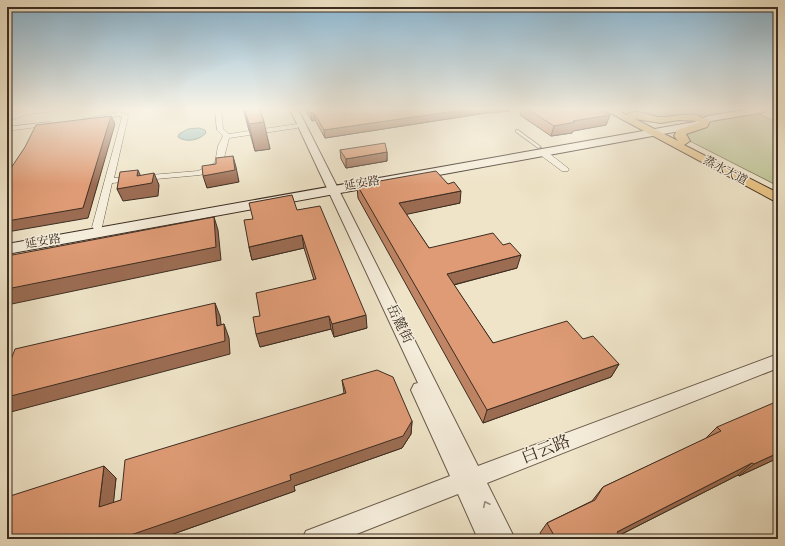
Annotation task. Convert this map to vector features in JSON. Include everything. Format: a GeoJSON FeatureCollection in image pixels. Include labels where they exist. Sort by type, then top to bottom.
{"type":"FeatureCollection","features":[{"type":"Feature","properties":{"kind":"main road","name":"延安路"},"geometry":{"type":"LineString","coordinates":[[7,243],[622,134]]}},
{"type":"Feature","properties":{"kind":"main road","name":"蒸水大道"},"geometry":{"type":"LineString","coordinates":[[663,134],[778,199]]}},
{"type":"Feature","properties":{"kind":"main road","name":"蒸水大道"},"geometry":{"type":"LineString","coordinates":[[666,134],[684,142],[778,190]]}},
{"type":"Feature","properties":{"kind":"main road"},"geometry":{"type":"LineString","coordinates":[[680,134],[684,142]]}},
{"type":"Feature","properties":{"kind":"main road","name":"延安路"},"geometry":{"type":"LineString","coordinates":[[7,249],[329,187]]}},
{"type":"Feature","properties":{"kind":"street"},"geometry":{"type":"LineString","coordinates":[[97,227],[121,134]]}},
{"type":"Feature","properties":{"kind":"street"},"geometry":{"type":"LineString","coordinates":[[109,181],[200,172],[211,169],[219,164],[222,155],[222,142],[227,136],[238,134]]}},
{"type":"Feature","properties":{"kind":"street","name":"岳麓街"},"geometry":{"type":"LineString","coordinates":[[301,134],[329,187]]}},
{"type":"Feature","properties":{"kind":"street","name":"岳麓街"},"geometry":{"type":"LineString","coordinates":[[305,134],[470,484],[490,539]]}},
{"type":"Feature","properties":{"kind":"street"},"geometry":{"type":"LineString","coordinates":[[540,149],[565,169]]}},
{"type":"Feature","properties":{"kind":"street","name":"白云路"},"geometry":{"type":"LineString","coordinates":[[339,539],[470,484],[778,361]]}},
{"type":"Feature","properties":{"kind":"street","name":"白云路"},"geometry":{"type":"LineString","coordinates":[[314,539],[470,484],[778,370]]}},
{"type":"Feature","properties":{"kind":"street","name":"岳麓街"},"geometry":{"type":"LineString","coordinates":[[470,484],[504,539]]}},
{"type":"Feature","properties":{"kind":"lane"},"geometry":{"type":"LineString","coordinates":[[522,134],[540,149]]}},
{"type":"Feature","properties":{"kind":"green space"},"geometry":{"type":"Polygon","coordinates":[[[682,134],[778,134],[778,186],[680,136],[682,134]]]}},
{"type":"Feature","properties":{"kind":"water"},"geometry":{"type":"Polygon","coordinates":[[[179,134],[204,134],[193,140],[185,140],[178,137],[179,134]]]}},
{"type":"Feature","properties":{"kind":"building"},"geometry":{"type":"Polygon","coordinates":[[[31,134],[105,134],[83,208],[7,221],[7,174],[25,147],[31,134]]]}},
{"type":"Feature","properties":{"kind":"building"},"geometry":{"type":"Polygon","coordinates":[[[385,143],[387,152],[346,159],[340,150],[385,143]]]}},
{"type":"Feature","properties":{"kind":"building"},"geometry":{"type":"Polygon","coordinates":[[[233,156],[235,170],[203,176],[202,166],[216,164],[216,158],[233,156]]]}},
{"type":"Feature","properties":{"kind":"building"},"geometry":{"type":"Polygon","coordinates":[[[138,170],[137,176],[154,173],[152,183],[117,189],[120,172],[138,170]]]}},
{"type":"Feature","properties":{"kind":"building"},"geometry":{"type":"Polygon","coordinates":[[[436,171],[448,184],[454,182],[461,191],[399,203],[429,248],[493,233],[503,245],[510,243],[521,255],[447,274],[493,343],[567,321],[583,339],[593,336],[619,364],[487,410],[357,185],[436,171]]]}},
{"type":"Feature","properties":{"kind":"building"},"geometry":{"type":"Polygon","coordinates":[[[292,195],[297,210],[320,206],[366,315],[332,324],[329,316],[256,334],[253,317],[260,316],[256,293],[316,279],[302,235],[249,247],[244,220],[253,219],[249,203],[292,195]]]}},
{"type":"Feature","properties":{"kind":"building"},"geometry":{"type":"Polygon","coordinates":[[[214,217],[216,247],[7,289],[7,256],[214,217]]]}},
{"type":"Feature","properties":{"kind":"building"},"geometry":{"type":"Polygon","coordinates":[[[215,303],[217,326],[224,324],[225,341],[7,397],[7,370],[15,349],[215,303]]]}},
{"type":"Feature","properties":{"kind":"building"},"geometry":{"type":"Polygon","coordinates":[[[377,370],[393,377],[412,421],[403,436],[290,475],[291,480],[119,539],[7,539],[7,497],[104,466],[99,507],[121,500],[125,460],[346,393],[342,380],[377,370]]]}},
{"type":"Feature","properties":{"kind":"building"},"geometry":{"type":"Polygon","coordinates":[[[778,401],[778,453],[754,464],[752,463],[617,532],[622,539],[556,539],[547,523],[595,500],[603,487],[721,431],[717,427],[778,401]]]}}]}
